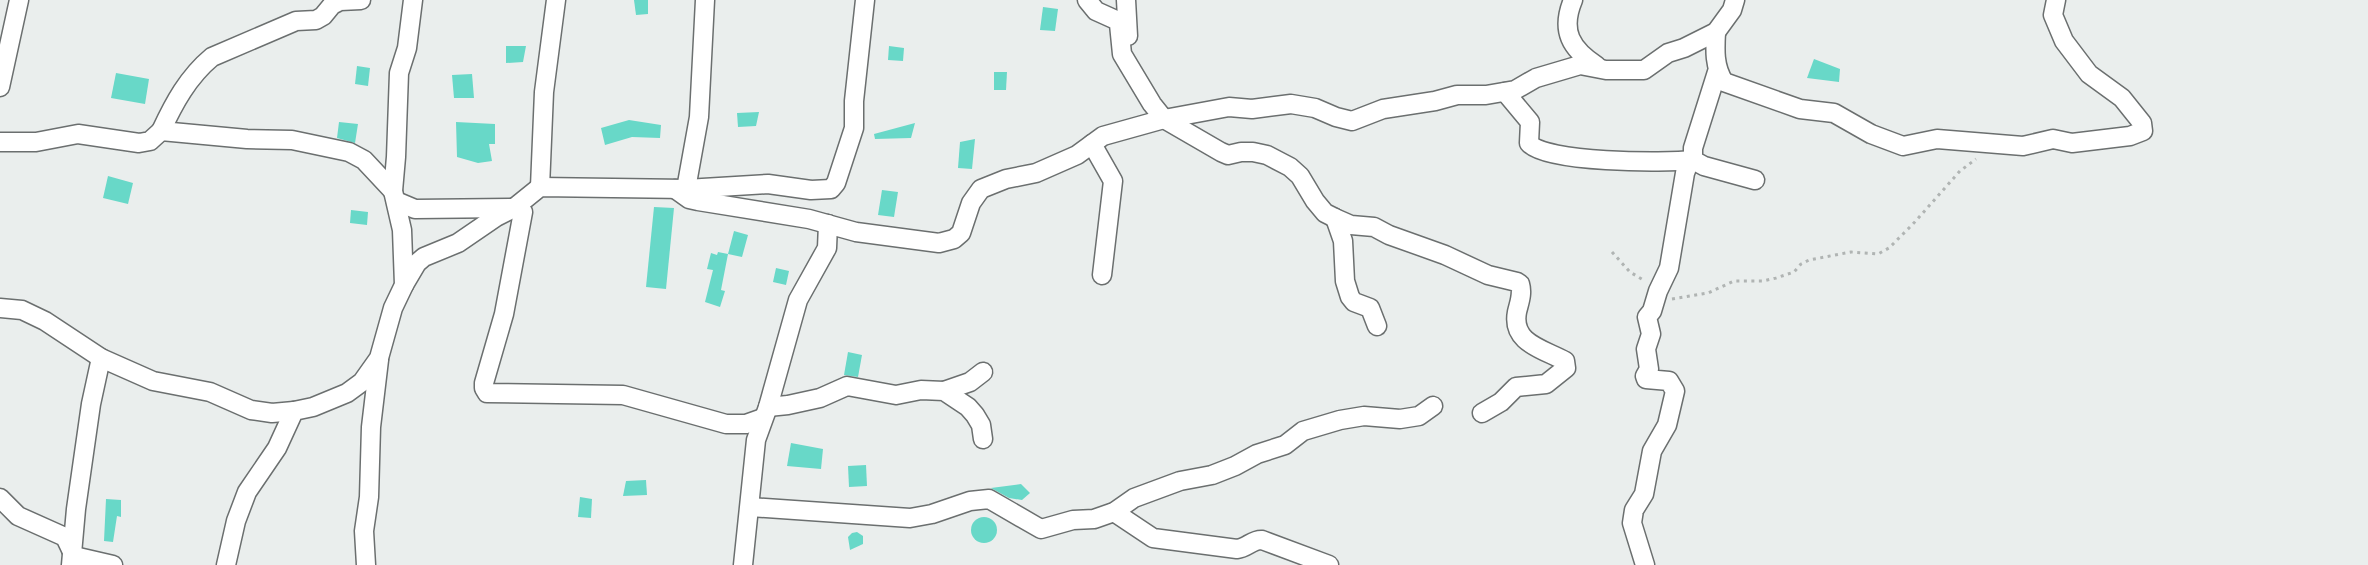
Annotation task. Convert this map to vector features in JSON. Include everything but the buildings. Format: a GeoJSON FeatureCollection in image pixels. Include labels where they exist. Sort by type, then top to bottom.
{"type":"FeatureCollection","features":[{"type":"Feature","properties":{"kind":"street"},"geometry":{"type":"LineString","coordinates":[[0,87],[19,0]]}},
{"type":"Feature","properties":{"kind":"street"},"geometry":{"type":"LineString","coordinates":[[0,142],[36,142],[78,135],[139,143],[150,141],[161,131],[174,102],[191,78],[212,57],[296,21],[316,20],[323,16],[332,4],[340,1],[361,0]]}},
{"type":"Feature","properties":{"kind":"street"},"geometry":{"type":"LineString","coordinates":[[404,285],[404,249],[394,196],[399,73],[407,48],[413,0]]}},
{"type":"Feature","properties":{"kind":"street"},"geometry":{"type":"LineString","coordinates":[[540,187],[544,92],[556,0]]}},
{"type":"Feature","properties":{"kind":"street"},"geometry":{"type":"LineString","coordinates":[[680,189],[699,117],[705,0]]}},
{"type":"Feature","properties":{"kind":"street"},"geometry":{"type":"LineString","coordinates":[[366,565],[364,531],[369,497],[371,427],[379,358],[393,308],[417,263],[424,257],[458,243],[496,217],[514,208],[540,187],[680,189],[768,184],[811,190],[831,189],[836,183],[854,128],[854,101],[865,0]]}},
{"type":"Feature","properties":{"kind":"street"},"geometry":{"type":"LineString","coordinates":[[1087,0],[1096,11],[1116,20],[1119,24],[1122,54],[1152,104],[1164,119],[1228,155],[1253,152],[1267,155],[1290,167],[1300,176],[1325,213],[1335,218],[1351,225],[1374,227],[1389,236],[1520,284],[1515,326],[1520,336],[1565,361],[1566,368],[1546,384],[1516,387],[1507,393],[1501,402],[1482,413]]}},
{"type":"Feature","properties":{"kind":"street"},"geometry":{"type":"LineString","coordinates":[[1126,0],[1129,48],[1133,64],[1131,70]]}},
{"type":"Feature","properties":{"kind":"street"},"geometry":{"type":"LineString","coordinates":[[1573,0],[1569,9],[1568,28],[1573,46],[1581,56],[1601,69]]}},
{"type":"Feature","properties":{"kind":"street"},"geometry":{"type":"LineString","coordinates":[[680,189],[689,199],[698,201],[809,219],[856,232],[939,243],[954,239],[961,233],[971,203],[981,189],[1006,179],[1036,173],[1077,155],[1103,136],[1164,119],[1219,108],[1252,109],[1291,104],[1315,108],[1352,121],[1383,108],[1435,101],[1457,95],[1515,90],[1536,78],[1580,65],[1601,69],[1644,70],[1668,53],[1684,48],[1716,32],[1732,10],[1735,0]]}},
{"type":"Feature","properties":{"kind":"street"},"geometry":{"type":"LineString","coordinates":[[1717,72],[1724,82],[1792,107],[1834,113],[1871,134],[1903,146],[1937,140],[2023,146],[2053,139],[2072,143],[2130,136],[2144,130],[2142,123],[2122,98],[2089,74],[2064,40],[2053,15],[2056,0]]}},
{"type":"Feature","properties":{"kind":"street"},"geometry":{"type":"LineString","coordinates":[[1645,565],[1632,523],[1634,510],[1644,494],[1652,451],[1667,425],[1675,391],[1670,381],[1648,380],[1646,376],[1649,369],[1646,349],[1651,334],[1647,317],[1652,310],[1668,268],[1685,173],[1693,160],[1693,148],[1717,72],[1716,32]]}},
{"type":"Feature","properties":{"kind":"street"},"geometry":{"type":"LineString","coordinates":[[1505,92],[1530,122],[1532,128],[1529,142],[1535,148],[1557,155],[1591,158],[1693,160],[1755,180]]}},
{"type":"Feature","properties":{"kind":"street"},"geometry":{"type":"LineString","coordinates":[[161,131],[247,139],[292,140],[349,152],[364,160],[394,196],[415,209],[514,208],[522,210],[523,215],[504,314],[484,383],[485,391],[494,394],[623,395],[726,424],[759,420],[788,405],[813,399],[848,386],[896,395],[921,390],[944,391],[970,382],[983,372]]}},
{"type":"Feature","properties":{"kind":"street"},"geometry":{"type":"LineString","coordinates":[[1092,144],[1113,181],[1102,275]]}},
{"type":"Feature","properties":{"kind":"street"},"geometry":{"type":"LineString","coordinates":[[1335,218],[1343,241],[1345,281],[1350,297],[1354,302],[1370,308],[1377,326]]}},
{"type":"Feature","properties":{"kind":"street"},"geometry":{"type":"LineString","coordinates":[[743,565],[759,420],[795,307],[827,248],[828,224]]}},
{"type":"Feature","properties":{"kind":"street"},"geometry":{"type":"LineString","coordinates":[[0,308],[22,310],[45,321],[101,358],[153,381],[210,392],[251,410],[273,413],[313,407],[346,393],[362,382],[379,358]]}},
{"type":"Feature","properties":{"kind":"street"},"geometry":{"type":"LineString","coordinates":[[73,561],[76,509],[91,404],[101,358]]}},
{"type":"Feature","properties":{"kind":"street"},"geometry":{"type":"LineString","coordinates":[[944,391],[968,407],[975,415],[981,425],[983,439]]}},
{"type":"Feature","properties":{"kind":"street"},"geometry":{"type":"LineString","coordinates":[[750,507],[910,518],[932,514],[970,501],[989,499],[1041,529],[1073,520],[1094,519],[1114,513],[1134,498],[1180,481],[1212,475],[1285,445],[1303,431],[1364,416],[1400,419],[1419,416],[1433,406]]}},
{"type":"Feature","properties":{"kind":"street"},"geometry":{"type":"LineString","coordinates":[[225,565],[236,521],[247,492],[277,448],[294,411]]}},
{"type":"Feature","properties":{"kind":"street"},"geometry":{"type":"LineString","coordinates":[[0,498],[18,516],[65,537],[73,561]]}},
{"type":"Feature","properties":{"kind":"street"},"geometry":{"type":"LineString","coordinates":[[1114,513],[1153,538],[1237,549],[1257,539],[1329,565]]}},
{"type":"Feature","properties":{"kind":"street"},"geometry":{"type":"LineString","coordinates":[[73,561],[113,565]]}},
{"type":"Feature","properties":{"kind":"path"},"geometry":{"type":"LineString","coordinates":[[1612,252],[1630,272],[1668,299],[1678,300],[1708,293],[1734,281],[1763,281],[1776,278],[1794,272],[1801,264],[1809,260],[1851,252],[1878,254],[1889,248],[1960,171],[1975,160],[1991,142]]}}]}
